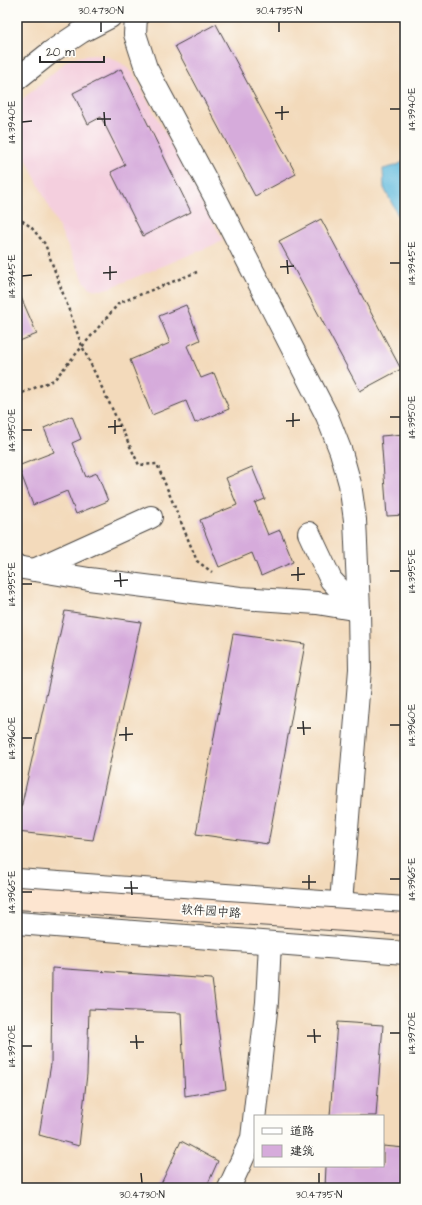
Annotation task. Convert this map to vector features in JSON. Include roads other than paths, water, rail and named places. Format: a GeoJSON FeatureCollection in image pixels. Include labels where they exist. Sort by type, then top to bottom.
{"type":"FeatureCollection","features":[{"type":"Feature","properties":{"kind":"main road","name":"软件园中路"},"geometry":{"type":"LineString","coordinates":[[17,898],[405,924]]}},
{"type":"Feature","properties":{"kind":"main road","name":"软件园中路"},"geometry":{"type":"LineString","coordinates":[[17,908],[405,934]]}},
{"type":"Feature","properties":{"kind":"street"},"geometry":{"type":"LineString","coordinates":[[17,79],[51,52],[81,32],[110,17]]}},
{"type":"Feature","properties":{"kind":"street"},"geometry":{"type":"LineString","coordinates":[[136,17],[135,34],[146,68],[215,197],[327,416],[341,452],[350,484],[355,520],[360,669],[341,903]]}},
{"type":"Feature","properties":{"kind":"street"},"geometry":{"type":"LineString","coordinates":[[25,569],[151,518]]}},
{"type":"Feature","properties":{"kind":"street"},"geometry":{"type":"LineString","coordinates":[[309,533],[332,580],[359,610]]}},
{"type":"Feature","properties":{"kind":"street"},"geometry":{"type":"LineString","coordinates":[[25,569],[89,579],[240,598],[317,604],[359,610]]}},
{"type":"Feature","properties":{"kind":"street"},"geometry":{"type":"LineString","coordinates":[[17,880],[405,908]]}},
{"type":"Feature","properties":{"kind":"street"},"geometry":{"type":"LineString","coordinates":[[180,936],[158,926],[155,922],[153,912],[157,903],[165,897],[183,892]]}},
{"type":"Feature","properties":{"kind":"street"},"geometry":{"type":"LineString","coordinates":[[17,923],[405,953]]}},
{"type":"Feature","properties":{"kind":"street"},"geometry":{"type":"LineString","coordinates":[[255,1115],[267,1002],[270,943]]}},
{"type":"Feature","properties":{"kind":"street"},"geometry":{"type":"LineString","coordinates":[[229,1188],[252,1138],[254,1120]]}},
{"type":"Feature","properties":{"kind":"water"},"geometry":{"type":"Polygon","coordinates":[[[405,161],[405,229],[384,188],[383,169],[395,166],[405,161]]]}}]}
